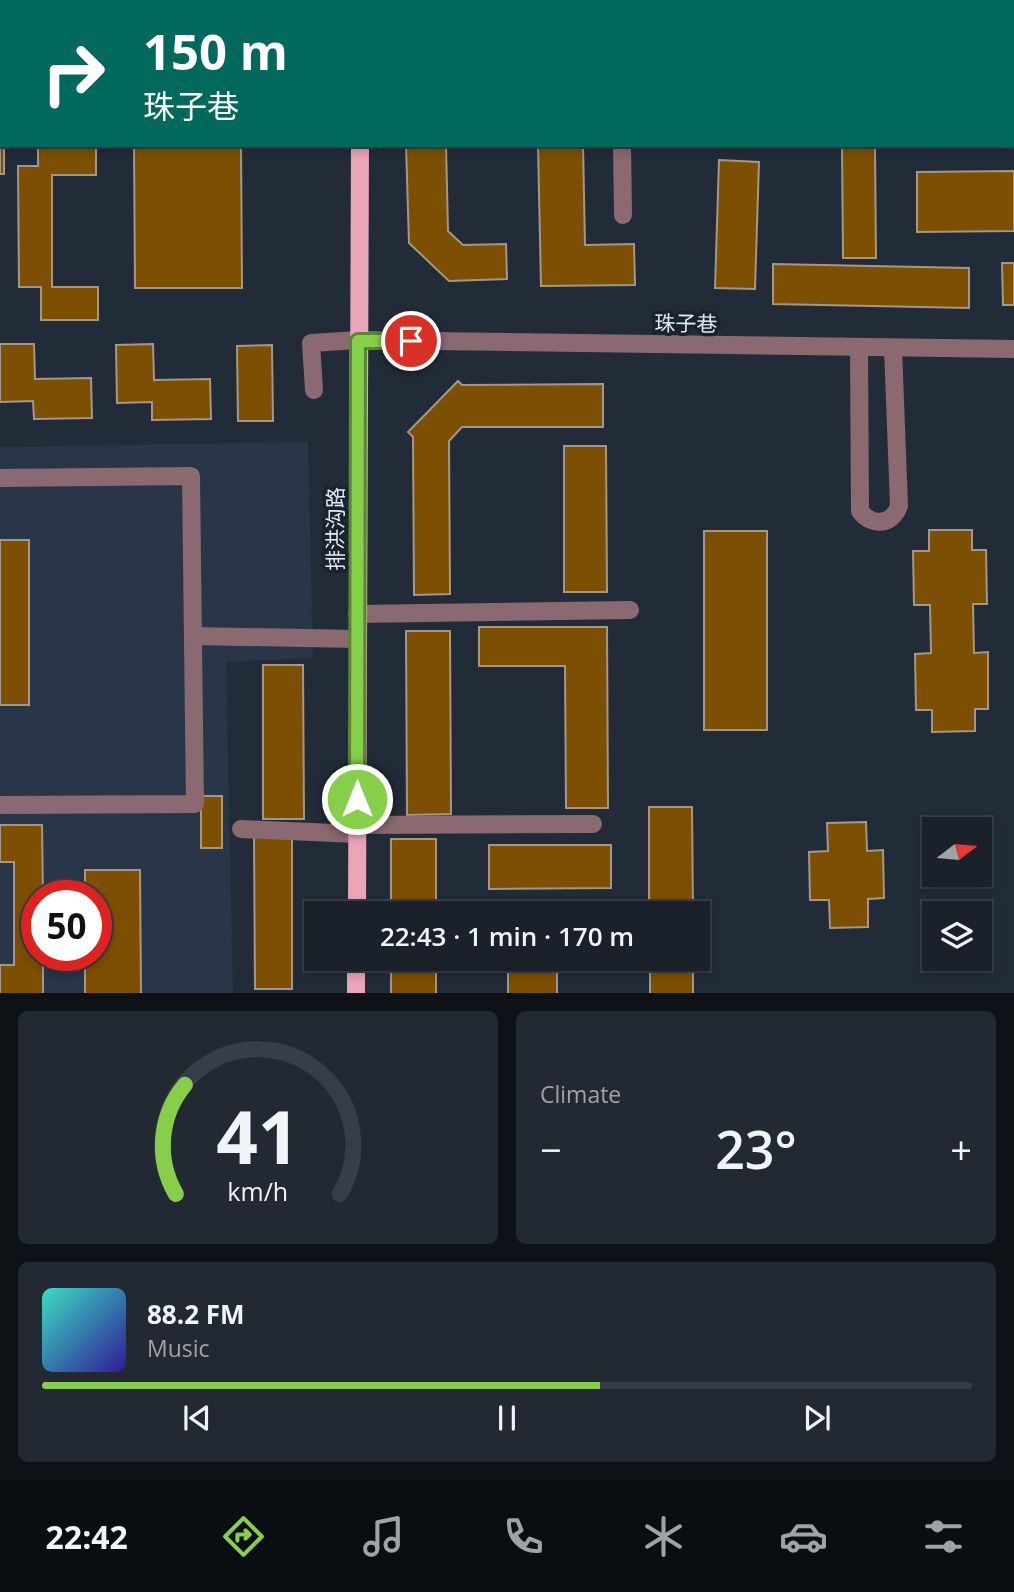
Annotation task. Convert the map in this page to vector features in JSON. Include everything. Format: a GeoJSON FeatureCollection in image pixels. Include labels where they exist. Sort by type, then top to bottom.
{"type":"FeatureCollection","features":[{"type":"Feature","properties":{"kind":"main road","name":"排洪沟路"},"geometry":{"type":"LineString","coordinates":[[356,901],[360,147]]}},
{"type":"Feature","properties":{"kind":"main road"},"geometry":{"type":"LineString","coordinates":[[356,971],[356,993]]}},
{"type":"Feature","properties":{"kind":"street"},"geometry":{"type":"LineString","coordinates":[[622,147],[623,215]]}},
{"type":"Feature","properties":{"kind":"street","name":"珠子巷"},"geometry":{"type":"LineString","coordinates":[[314,390],[312,343],[358,341],[1014,349]]}},
{"type":"Feature","properties":{"kind":"street"},"geometry":{"type":"LineString","coordinates":[[859,348],[860,511],[871,521],[879,522],[892,517],[899,506],[893,348]]}},
{"type":"Feature","properties":{"kind":"street"},"geometry":{"type":"LineString","coordinates":[[0,478],[191,477],[195,804],[0,805]]}},
{"type":"Feature","properties":{"kind":"street"},"geometry":{"type":"LineString","coordinates":[[357,614],[630,610]]}},
{"type":"Feature","properties":{"kind":"street"},"geometry":{"type":"LineString","coordinates":[[193,636],[357,639]]}},
{"type":"Feature","properties":{"kind":"street"},"geometry":{"type":"LineString","coordinates":[[241,829],[357,830],[593,824]]}},
{"type":"Feature","properties":{"kind":"shaded area"},"geometry":{"type":"Polygon","coordinates":[[[308,442],[313,658],[226,662],[233,993],[0,993],[0,447],[308,442]]]}},
{"type":"Feature","properties":{"kind":"building"},"geometry":{"type":"Polygon","coordinates":[[[0,147],[4,147],[4,174],[0,174],[0,147]]]}},
{"type":"Feature","properties":{"kind":"building"},"geometry":{"type":"Polygon","coordinates":[[[38,147],[96,147],[96,175],[52,175],[52,287],[98,287],[98,320],[41,320],[41,287],[19,287],[18,166],[38,166],[38,147]]]}},
{"type":"Feature","properties":{"kind":"building"},"geometry":{"type":"Polygon","coordinates":[[[134,147],[241,147],[242,288],[135,288],[134,147]]]}},
{"type":"Feature","properties":{"kind":"building"},"geometry":{"type":"Polygon","coordinates":[[[406,147],[446,147],[448,231],[463,245],[506,244],[507,279],[449,281],[409,243],[406,147]]]}},
{"type":"Feature","properties":{"kind":"building"},"geometry":{"type":"Polygon","coordinates":[[[538,147],[583,147],[585,245],[634,244],[635,285],[541,286],[538,147]]]}},
{"type":"Feature","properties":{"kind":"building"},"geometry":{"type":"Polygon","coordinates":[[[875,147],[876,258],[843,258],[842,148],[875,147]]]}},
{"type":"Feature","properties":{"kind":"building"},"geometry":{"type":"Polygon","coordinates":[[[719,160],[759,162],[755,289],[715,288],[719,160]]]}},
{"type":"Feature","properties":{"kind":"building"},"geometry":{"type":"Polygon","coordinates":[[[1014,171],[1014,231],[917,232],[917,172],[1014,171]]]}},
{"type":"Feature","properties":{"kind":"building"},"geometry":{"type":"Polygon","coordinates":[[[1002,263],[1014,263],[1014,305],[1003,305],[1002,263]]]}},
{"type":"Feature","properties":{"kind":"building"},"geometry":{"type":"Polygon","coordinates":[[[773,264],[969,268],[969,308],[773,304],[773,264]]]}},
{"type":"Feature","properties":{"kind":"building"},"geometry":{"type":"Polygon","coordinates":[[[0,344],[34,344],[35,379],[91,378],[92,418],[34,419],[33,401],[0,402],[0,344]]]}},
{"type":"Feature","properties":{"kind":"building"},"geometry":{"type":"Polygon","coordinates":[[[153,344],[154,380],[210,379],[211,419],[152,420],[152,402],[117,403],[116,345],[153,344]]]}},
{"type":"Feature","properties":{"kind":"building"},"geometry":{"type":"Polygon","coordinates":[[[272,345],[273,421],[238,421],[237,346],[272,345]]]}},
{"type":"Feature","properties":{"kind":"building"},"geometry":{"type":"Polygon","coordinates":[[[458,381],[462,385],[603,384],[603,427],[462,427],[449,441],[450,594],[414,595],[413,437],[408,432],[458,381]]]}},
{"type":"Feature","properties":{"kind":"building"},"geometry":{"type":"Polygon","coordinates":[[[564,446],[606,446],[607,592],[564,592],[564,446]]]}},
{"type":"Feature","properties":{"kind":"building"},"geometry":{"type":"Polygon","coordinates":[[[929,530],[972,530],[972,550],[986,550],[987,604],[973,604],[974,653],[988,652],[988,709],[975,709],[975,731],[932,732],[932,710],[916,710],[915,654],[931,653],[930,605],[914,605],[913,551],[929,551],[929,530]]]}},
{"type":"Feature","properties":{"kind":"building"},"geometry":{"type":"Polygon","coordinates":[[[704,531],[767,531],[767,730],[704,730],[704,531]]]}},
{"type":"Feature","properties":{"kind":"building"},"geometry":{"type":"Polygon","coordinates":[[[0,540],[29,540],[29,705],[0,705],[0,540]]]}},
{"type":"Feature","properties":{"kind":"building"},"geometry":{"type":"Polygon","coordinates":[[[479,627],[607,627],[608,808],[566,808],[565,666],[479,666],[479,627]]]}},
{"type":"Feature","properties":{"kind":"building"},"geometry":{"type":"Polygon","coordinates":[[[406,631],[450,631],[451,814],[407,815],[406,631]]]}},
{"type":"Feature","properties":{"kind":"building"},"geometry":{"type":"Polygon","coordinates":[[[263,665],[303,665],[304,819],[263,819],[263,665]]]}},
{"type":"Feature","properties":{"kind":"building"},"geometry":{"type":"Polygon","coordinates":[[[201,796],[222,796],[222,848],[201,848],[201,796]]]}},
{"type":"Feature","properties":{"kind":"building"},"geometry":{"type":"Polygon","coordinates":[[[649,807],[692,807],[693,901],[649,901],[649,807]]]}},
{"type":"Feature","properties":{"kind":"building"},"geometry":{"type":"Polygon","coordinates":[[[866,822],[867,851],[883,850],[884,898],[868,899],[868,927],[830,928],[829,900],[810,900],[809,852],[828,851],[827,823],[866,822]]]}},
{"type":"Feature","properties":{"kind":"building"},"geometry":{"type":"Polygon","coordinates":[[[0,825],[42,825],[43,880],[21,880],[21,971],[43,971],[43,993],[0,993],[0,965],[14,965],[14,862],[0,862],[0,825]]]}},
{"type":"Feature","properties":{"kind":"building"},"geometry":{"type":"Polygon","coordinates":[[[292,836],[292,989],[255,989],[254,837],[292,836]]]}},
{"type":"Feature","properties":{"kind":"building"},"geometry":{"type":"Polygon","coordinates":[[[391,839],[436,839],[436,901],[391,901],[391,839]]]}},
{"type":"Feature","properties":{"kind":"building"},"geometry":{"type":"Polygon","coordinates":[[[489,845],[611,845],[611,888],[489,889],[489,845]]]}},
{"type":"Feature","properties":{"kind":"building"},"geometry":{"type":"Polygon","coordinates":[[[85,870],[140,870],[141,993],[85,993],[85,971],[112,971],[112,880],[85,880],[85,870]]]}},
{"type":"Feature","properties":{"kind":"building"},"geometry":{"type":"Polygon","coordinates":[[[391,971],[436,971],[436,993],[391,993],[391,971]]]}},
{"type":"Feature","properties":{"kind":"building"},"geometry":{"type":"Polygon","coordinates":[[[508,971],[557,971],[557,993],[508,993],[508,971]]]}},
{"type":"Feature","properties":{"kind":"building"},"geometry":{"type":"Polygon","coordinates":[[[650,971],[693,971],[693,993],[650,993],[650,971]]]}},
{"type":"Feature","properties":{"kind":"route"},"geometry":{"type":"LineString","coordinates":[[357,799],[358,341],[411,341]]}}]}
